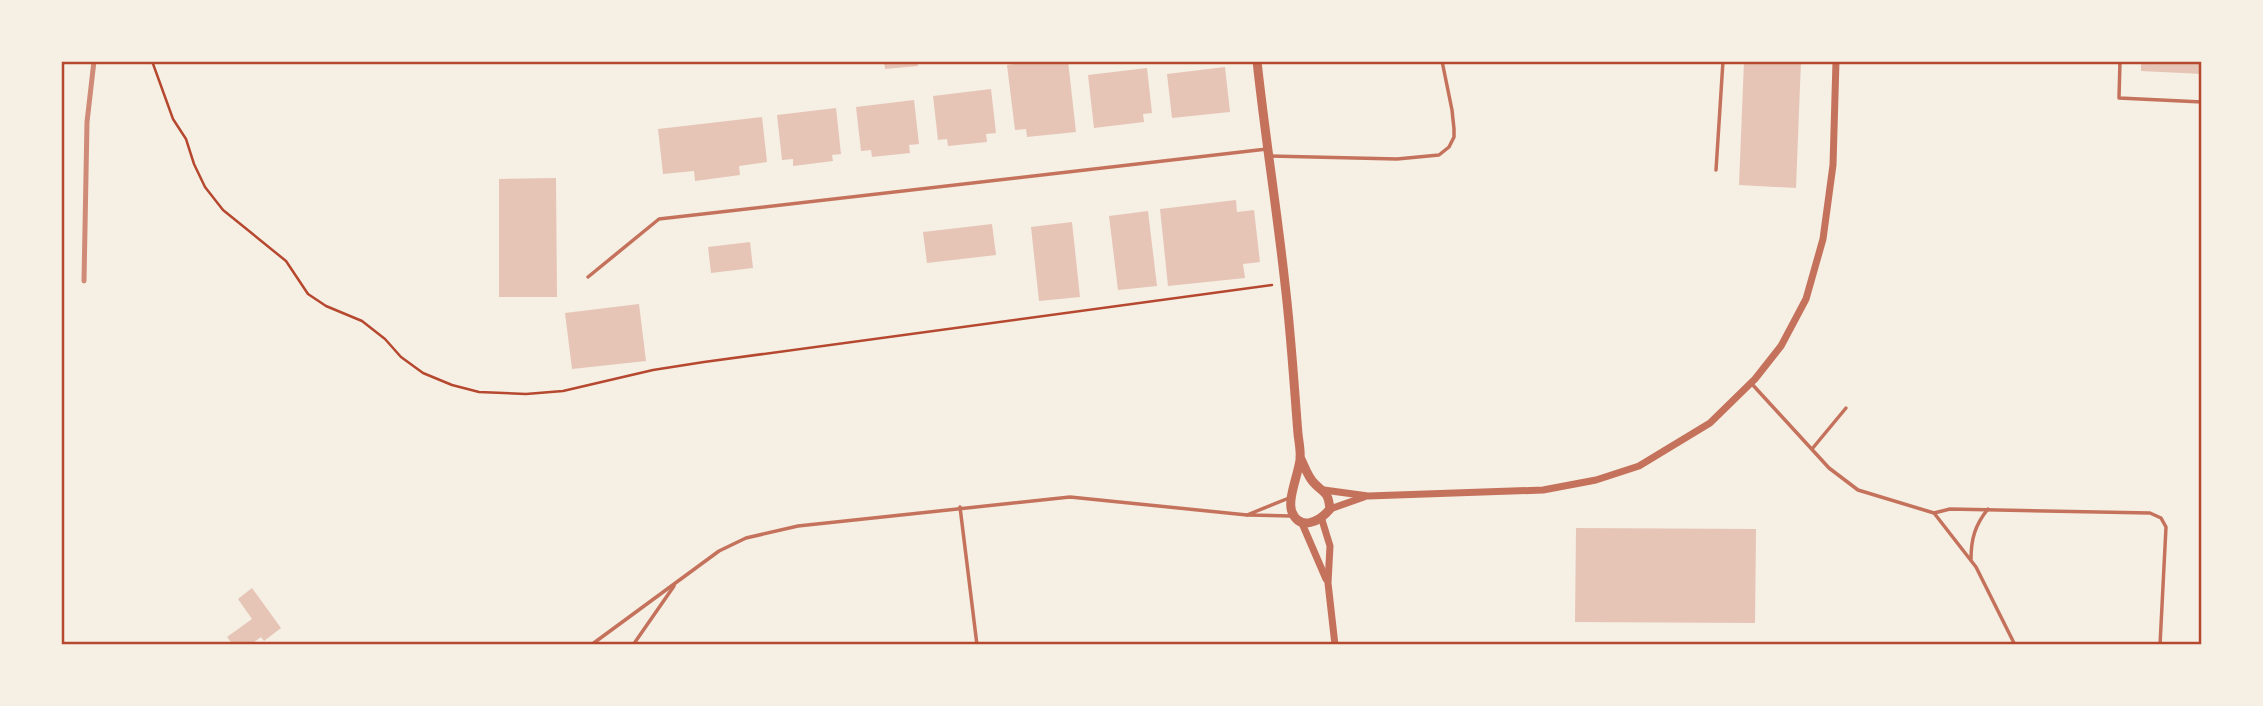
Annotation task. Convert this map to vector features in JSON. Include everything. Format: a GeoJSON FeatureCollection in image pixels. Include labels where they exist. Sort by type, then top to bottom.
{"type":"FeatureCollection","features":[{"type":"Feature","properties":{"kind":"street"},"geometry":{"type":"LineString","coordinates":[[1257,61],[1285,284],[1300,457],[1292,494],[1297,518],[1328,583]]}},
{"type":"Feature","properties":{"kind":"street"},"geometry":{"type":"LineString","coordinates":[[1292,494],[1304,484],[1314,484],[1324,490],[1368,496],[1543,490],[1597,480],[1639,466],[1710,423],[1751,383],[1781,346],[1805,299],[1823,239],[1833,165],[1836,61]]}},
{"type":"Feature","properties":{"kind":"street"},"geometry":{"type":"LineString","coordinates":[[1300,457],[1314,484]]}},
{"type":"Feature","properties":{"kind":"street"},"geometry":{"type":"LineString","coordinates":[[1297,518],[1309,523],[1322,520],[1329,509],[1329,498],[1324,490]]}},
{"type":"Feature","properties":{"kind":"street"},"geometry":{"type":"LineString","coordinates":[[1329,509],[1368,496]]}},
{"type":"Feature","properties":{"kind":"street"},"geometry":{"type":"LineString","coordinates":[[1322,520],[1330,546],[1328,583],[1335,645]]}},
{"type":"Feature","properties":{"kind":"lane"},"geometry":{"type":"LineString","coordinates":[[588,277],[659,219],[1267,152],[1397,159],[1439,155],[1449,148],[1454,137],[1452,110],[1442,61]]}},
{"type":"Feature","properties":{"kind":"lane"},"geometry":{"type":"LineString","coordinates":[[1716,170],[1723,61]]}},
{"type":"Feature","properties":{"kind":"lane"},"geometry":{"type":"LineString","coordinates":[[2120,61],[2119,98],[2202,102]]}},
{"type":"Feature","properties":{"kind":"lane"},"geometry":{"type":"LineString","coordinates":[[1751,383],[1829,468],[1858,491],[1934,513],[1950,509],[1988,509],[2150,513],[2161,518],[2166,527],[2160,645]]}},
{"type":"Feature","properties":{"kind":"lane"},"geometry":{"type":"LineString","coordinates":[[1812,449],[1846,408]]}},
{"type":"Feature","properties":{"kind":"lane"},"geometry":{"type":"LineString","coordinates":[[1247,514],[1292,494]]}},
{"type":"Feature","properties":{"kind":"lane"},"geometry":{"type":"LineString","coordinates":[[591,645],[719,551],[746,538],[798,526],[1070,497],[1297,518]]}},
{"type":"Feature","properties":{"kind":"lane"},"geometry":{"type":"LineString","coordinates":[[960,507],[977,645]]}},
{"type":"Feature","properties":{"kind":"lane"},"geometry":{"type":"LineString","coordinates":[[1971,561],[1973,531],[1988,509]]}},
{"type":"Feature","properties":{"kind":"lane"},"geometry":{"type":"LineString","coordinates":[[1934,513],[1971,561],[2015,645]]}},
{"type":"Feature","properties":{"kind":"lane"},"geometry":{"type":"LineString","coordinates":[[633,645],[677,582]]}},
{"type":"Feature","properties":{"kind":"path"},"geometry":{"type":"LineString","coordinates":[[152,61],[173,119],[186,139],[194,164],[205,187],[223,210],[286,261],[308,294],[326,306],[362,321],[423,373],[479,392],[526,394],[564,391],[653,370],[704,362],[1285,284]]}},
{"type":"Feature","properties":{"kind":"building"},"geometry":{"type":"Polygon","coordinates":[[[884,61],[917,61],[918,66],[885,69],[884,61]]]}},
{"type":"Feature","properties":{"kind":"building"},"geometry":{"type":"Polygon","coordinates":[[[1068,61],[1076,132],[1027,137],[1026,129],[1015,130],[1007,65],[1068,61]]]}},
{"type":"Feature","properties":{"kind":"building"},"geometry":{"type":"Polygon","coordinates":[[[1744,61],[1801,61],[1796,188],[1739,185],[1744,61]]]}},
{"type":"Feature","properties":{"kind":"building"},"geometry":{"type":"Polygon","coordinates":[[[2141,61],[2202,61],[2202,74],[2141,71],[2141,61]]]}},
{"type":"Feature","properties":{"kind":"building"},"geometry":{"type":"Polygon","coordinates":[[[1225,67],[1230,112],[1172,118],[1167,74],[1225,67]]]}},
{"type":"Feature","properties":{"kind":"building"},"geometry":{"type":"Polygon","coordinates":[[[1147,68],[1152,113],[1143,114],[1144,122],[1094,128],[1088,75],[1147,68]]]}},
{"type":"Feature","properties":{"kind":"building"},"geometry":{"type":"Polygon","coordinates":[[[991,89],[996,133],[986,134],[987,142],[948,146],[947,139],[938,140],[933,96],[991,89]]]}},
{"type":"Feature","properties":{"kind":"building"},"geometry":{"type":"Polygon","coordinates":[[[914,100],[919,144],[909,145],[910,153],[872,157],[871,150],[861,151],[856,107],[914,100]]]}},
{"type":"Feature","properties":{"kind":"building"},"geometry":{"type":"Polygon","coordinates":[[[836,108],[841,154],[832,155],[833,161],[793,166],[793,159],[782,160],[777,115],[836,108]]]}},
{"type":"Feature","properties":{"kind":"building"},"geometry":{"type":"Polygon","coordinates":[[[762,117],[767,162],[739,166],[740,175],[695,181],[694,171],[663,174],[658,129],[762,117]]]}},
{"type":"Feature","properties":{"kind":"building"},"geometry":{"type":"Polygon","coordinates":[[[556,178],[557,297],[499,297],[499,179],[556,178]]]}},
{"type":"Feature","properties":{"kind":"building"},"geometry":{"type":"Polygon","coordinates":[[[1236,200],[1237,212],[1254,210],[1260,262],[1243,264],[1245,278],[1168,286],[1160,209],[1236,200]]]}},
{"type":"Feature","properties":{"kind":"building"},"geometry":{"type":"Polygon","coordinates":[[[1148,211],[1157,286],[1118,290],[1109,216],[1148,211]]]}},
{"type":"Feature","properties":{"kind":"building"},"geometry":{"type":"Polygon","coordinates":[[[1072,222],[1080,297],[1039,301],[1031,227],[1072,222]]]}},
{"type":"Feature","properties":{"kind":"building"},"geometry":{"type":"Polygon","coordinates":[[[992,224],[996,255],[927,263],[923,232],[992,224]]]}},
{"type":"Feature","properties":{"kind":"building"},"geometry":{"type":"Polygon","coordinates":[[[750,242],[753,268],[711,273],[708,247],[750,242]]]}},
{"type":"Feature","properties":{"kind":"building"},"geometry":{"type":"Polygon","coordinates":[[[639,304],[646,361],[572,369],[565,313],[639,304]]]}},
{"type":"Feature","properties":{"kind":"building"},"geometry":{"type":"Polygon","coordinates":[[[1576,528],[1756,529],[1755,623],[1575,622],[1576,528]]]}},
{"type":"Feature","properties":{"kind":"building"},"geometry":{"type":"Polygon","coordinates":[[[252,588],[281,628],[264,641],[261,637],[250,645],[233,645],[227,637],[252,619],[238,599],[252,588]]]}},
{"type":"Feature","properties":{"kind":"railway"},"geometry":{"type":"LineString","coordinates":[[84,281],[87,122],[94,61]]}}]}
